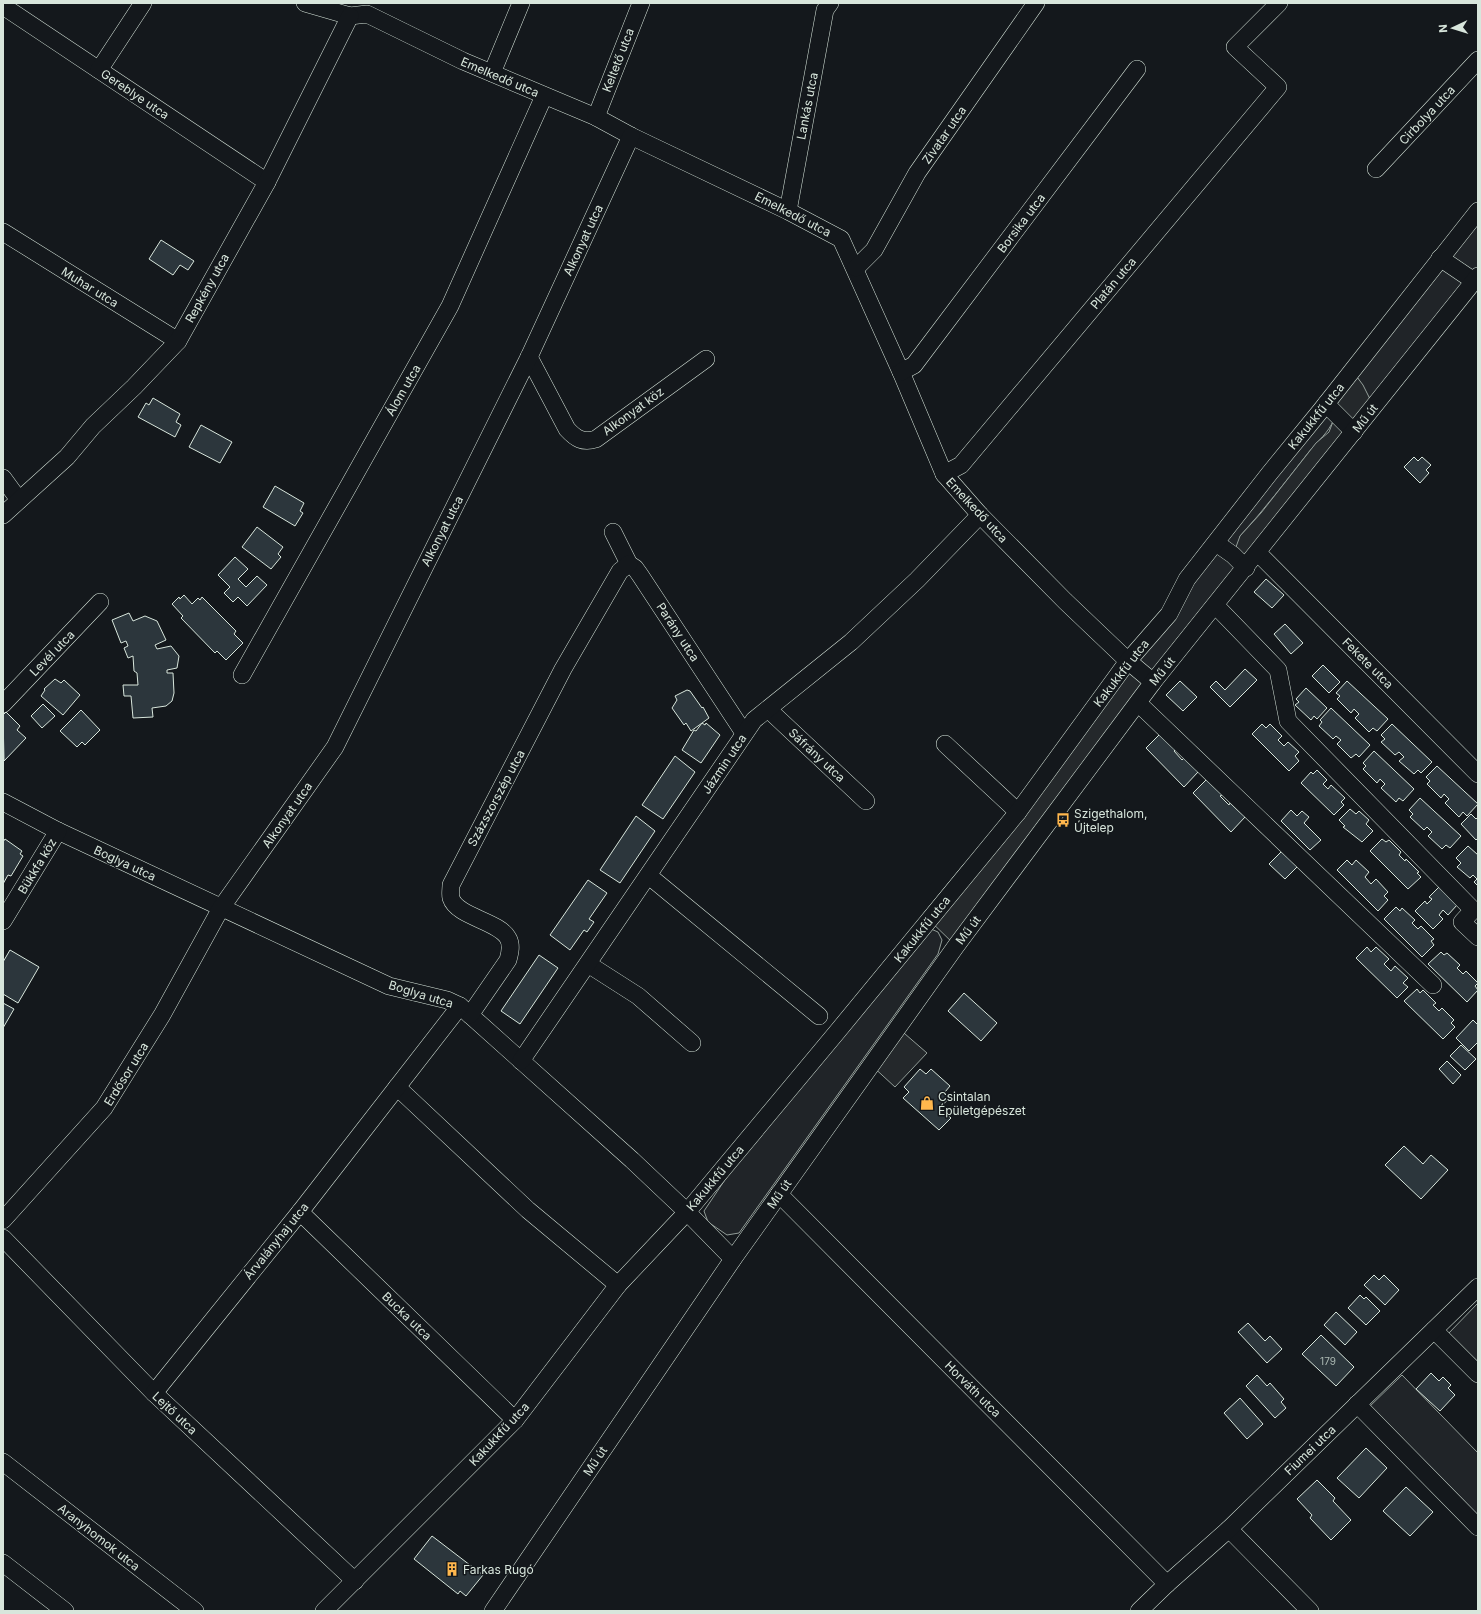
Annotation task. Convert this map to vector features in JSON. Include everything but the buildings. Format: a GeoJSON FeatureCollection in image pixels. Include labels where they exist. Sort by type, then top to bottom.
{"type":"FeatureCollection","features":[{"type":"Feature","properties":{"kind":"street"},"geometry":{"type":"LineString","coordinates":[[99,70],[142,3]]}},
{"type":"Feature","properties":{"kind":"street","name":"Emelkedő utca"},"geometry":{"type":"LineString","coordinates":[[305,3],[350,16],[369,8],[413,38],[544,96],[596,117],[631,136],[788,211],[841,239],[856,268],[944,474],[980,515],[1065,601],[1128,661],[1153,682]]}},
{"type":"Feature","properties":{"kind":"street"},"geometry":{"type":"LineString","coordinates":[[492,73],[521,3]]}},
{"type":"Feature","properties":{"kind":"street","name":"Keltető utca"},"geometry":{"type":"LineString","coordinates":[[596,117],[640,3]]}},
{"type":"Feature","properties":{"kind":"street","name":"Lankás utca"},"geometry":{"type":"LineString","coordinates":[[788,211],[825,10],[830,3]]}},
{"type":"Feature","properties":{"kind":"street","name":"Zivatar utca"},"geometry":{"type":"LineString","coordinates":[[856,268],[874,250],[917,173],[1036,3]]}},
{"type":"Feature","properties":{"kind":"street","name":"Platán utca"},"geometry":{"type":"LineString","coordinates":[[944,474],[961,465],[1278,86],[1235,47],[1279,3]]}},
{"type":"Feature","properties":{"kind":"street","name":"Gereblye utca"},"geometry":{"type":"LineString","coordinates":[[3,6],[268,182]]}},
{"type":"Feature","properties":{"kind":"street","name":"Repkény utca"},"geometry":{"type":"LineString","coordinates":[[3,514],[67,457],[92,426],[134,387],[178,341],[268,182],[350,16]]}},
{"type":"Feature","properties":{"kind":"street","name":"Cirbolya utca"},"geometry":{"type":"LineString","coordinates":[[1376,169],[1478,60]]}},
{"type":"Feature","properties":{"kind":"street","name":"Borsika utca"},"geometry":{"type":"LineString","coordinates":[[901,372],[914,365],[1137,69]]}},
{"type":"Feature","properties":{"kind":"street","name":"Álom utca"},"geometry":{"type":"LineString","coordinates":[[242,675],[450,306],[544,96]]}},
{"type":"Feature","properties":{"kind":"street","name":"Alkonyat utca"},"geometry":{"type":"LineString","coordinates":[[221,908],[334,747],[529,357],[631,136]]}},
{"type":"Feature","properties":{"kind":"street","name":"Kakukkfű utca"},"geometry":{"type":"LineString","coordinates":[[324,1611],[515,1420],[618,1285],[687,1212],[1018,812],[1128,661],[1169,614],[1187,579],[1478,211]]}},
{"type":"Feature","properties":{"kind":"street","name":"Muhar utca"},"geometry":{"type":"LineString","coordinates":[[3,232],[178,341]]}},
{"type":"Feature","properties":{"kind":"street"},"geometry":{"type":"LineString","coordinates":[[1440,258],[1476,278]]}},
{"type":"Feature","properties":{"kind":"street","name":"Mű út"},"geometry":{"type":"LineString","coordinates":[[493,1611],[732,1259],[956,946],[1153,682],[1216,606],[1476,278]]}},
{"type":"Feature","properties":{"kind":"street","name":"Alkonyat köz"},"geometry":{"type":"LineString","coordinates":[[529,357],[567,428],[574,437],[590,441],[706,359]]}},
{"type":"Feature","properties":{"kind":"street"},"geometry":{"type":"LineString","coordinates":[[1326,404],[1354,432]]}},
{"type":"Feature","properties":{"kind":"street"},"geometry":{"type":"LineString","coordinates":[[3,478],[19,500]]}},
{"type":"Feature","properties":{"kind":"street","name":"Jázmin utca"},"geometry":{"type":"LineString","coordinates":[[521,1061],[649,876],[754,720],[769,710],[851,642],[917,580],[980,515]]}},
{"type":"Feature","properties":{"kind":"street","name":"Parány utca"},"geometry":{"type":"LineString","coordinates":[[613,532],[629,564],[635,568],[640,575],[744,733]]}},
{"type":"Feature","properties":{"kind":"street"},"geometry":{"type":"LineString","coordinates":[[1216,543],[1233,555],[1246,568]]}},
{"type":"Feature","properties":{"kind":"street","name":"Fekete utca"},"geometry":{"type":"LineString","coordinates":[[1258,553],[1478,774]]}},
{"type":"Feature","properties":{"kind":"street","name":"Százszorszép utca"},"geometry":{"type":"LineString","coordinates":[[465,1011],[508,960],[510,950],[508,938],[500,930],[458,907],[451,898],[451,885],[564,669],[620,571],[629,564]]}},
{"type":"Feature","properties":{"kind":"street","name":"Levél utca"},"geometry":{"type":"LineString","coordinates":[[3,704],[100,602]]}},
{"type":"Feature","properties":{"kind":"street"},"geometry":{"type":"LineString","coordinates":[[1216,606],[1278,670],[1288,721],[1473,910],[1462,922],[1478,937]]}},
{"type":"Feature","properties":{"kind":"street"},"geometry":{"type":"LineString","coordinates":[[1138,703],[1433,985]]}},
{"type":"Feature","properties":{"kind":"street","name":"Sáfrány utca"},"geometry":{"type":"LineString","coordinates":[[769,710],[866,801]]}},
{"type":"Feature","properties":{"kind":"street"},"geometry":{"type":"LineString","coordinates":[[945,744],[1018,812]]}},
{"type":"Feature","properties":{"kind":"street","name":"Boglya utca"},"geometry":{"type":"LineString","coordinates":[[3,802],[58,831],[389,986],[447,1000],[465,1011],[687,1212],[732,1259]]}},
{"type":"Feature","properties":{"kind":"street","name":"Bükkfa köz"},"geometry":{"type":"LineString","coordinates":[[3,921],[58,831]]}},
{"type":"Feature","properties":{"kind":"street"},"geometry":{"type":"LineString","coordinates":[[649,876],[819,1016]]}},
{"type":"Feature","properties":{"kind":"street","name":"Erdősor utca"},"geometry":{"type":"LineString","coordinates":[[3,1220],[104,1108],[162,1015],[221,908]]}},
{"type":"Feature","properties":{"kind":"street"},"geometry":{"type":"LineString","coordinates":[[588,964],[638,996],[692,1043]]}},
{"type":"Feature","properties":{"kind":"street","name":"Árvalányhaj utca"},"geometry":{"type":"LineString","coordinates":[[154,1393],[300,1212],[397,1087],[465,1011]]}},
{"type":"Feature","properties":{"kind":"street"},"geometry":{"type":"LineString","coordinates":[[397,1087],[528,1210],[618,1285]]}},
{"type":"Feature","properties":{"kind":"street","name":"Horváth utca"},"geometry":{"type":"LineString","coordinates":[[779,1194],[1166,1584]]}},
{"type":"Feature","properties":{"kind":"street","name":"Bucka utca"},"geometry":{"type":"LineString","coordinates":[[300,1212],[515,1420]]}},
{"type":"Feature","properties":{"kind":"street","name":"Lejtő utca"},"geometry":{"type":"LineString","coordinates":[[3,1238],[154,1393],[355,1581]]}},
{"type":"Feature","properties":{"kind":"street","name":"Fiumei utca"},"geometry":{"type":"LineString","coordinates":[[1139,1611],[1166,1584],[1229,1529],[1478,1286]]}},
{"type":"Feature","properties":{"kind":"street"},"geometry":{"type":"LineString","coordinates":[[1434,1330],[1478,1374]]}},
{"type":"Feature","properties":{"kind":"street"},"geometry":{"type":"LineString","coordinates":[[1356,1404],[1478,1526]]}},
{"type":"Feature","properties":{"kind":"street","name":"Aranyhomok utca"},"geometry":{"type":"LineString","coordinates":[[3,1462],[195,1611]]}},
{"type":"Feature","properties":{"kind":"street"},"geometry":{"type":"LineString","coordinates":[[1229,1529],[1310,1611]]}},
{"type":"Feature","properties":{"kind":"street"},"geometry":{"type":"LineString","coordinates":[[3,1563],[65,1611]]}},
{"type":"Feature","properties":{"kind":"shaded area"},"geometry":{"type":"Polygon","coordinates":[[[1478,212],[1478,276],[1374,407],[1357,377],[1478,212]]]}},
{"type":"Feature","properties":{"kind":"shaded area"},"geometry":{"type":"Polygon","coordinates":[[[1357,377],[1363,385],[1374,407],[1242,573],[1233,555],[1240,536],[1261,513],[1316,443],[1329,432],[1334,419],[1329,411],[1357,377]]]}},
{"type":"Feature","properties":{"kind":"shaded area"},"geometry":{"type":"Polygon","coordinates":[[[1322,409],[1334,419],[1329,429],[1240,536],[1242,573],[1153,682],[1128,661],[1322,409]]]}},
{"type":"Feature","properties":{"kind":"shaded area"},"geometry":{"type":"Polygon","coordinates":[[[1128,661],[1153,682],[956,946],[923,914],[964,864],[1018,812],[1128,661]]]}},
{"type":"Feature","properties":{"kind":"shaded area"},"geometry":{"type":"Polygon","coordinates":[[[931,929],[938,932],[942,940],[938,954],[739,1233],[727,1235],[708,1222],[704,1211],[739,1159],[931,929]]]}},
{"type":"Feature","properties":{"kind":"shaded area"},"geometry":{"type":"Polygon","coordinates":[[[897,1027],[927,1053],[895,1087],[870,1064],[897,1027]]]}},
{"type":"Feature","properties":{"kind":"shaded area"},"geometry":{"type":"Polygon","coordinates":[[[1478,1303],[1478,1366],[1447,1335],[1478,1303]]]}},
{"type":"Feature","properties":{"kind":"shaded area"},"geometry":{"type":"Polygon","coordinates":[[[1402,1375],[1478,1453],[1478,1521],[1366,1410],[1402,1375]]]}},
{"type":"Feature","properties":{"kind":"place","name":"Szigethalom, Újtelep"},"geometry":{"type":"Point","coordinates":[1063,820]}},
{"type":"Feature","properties":{"kind":"place","name":"Csintalan Épületgépészet"},"geometry":{"type":"Point","coordinates":[927,1103]}},
{"type":"Feature","properties":{"kind":"place","name":"Farkas Rugó"},"geometry":{"type":"Point","coordinates":[452,1569]}}]}
